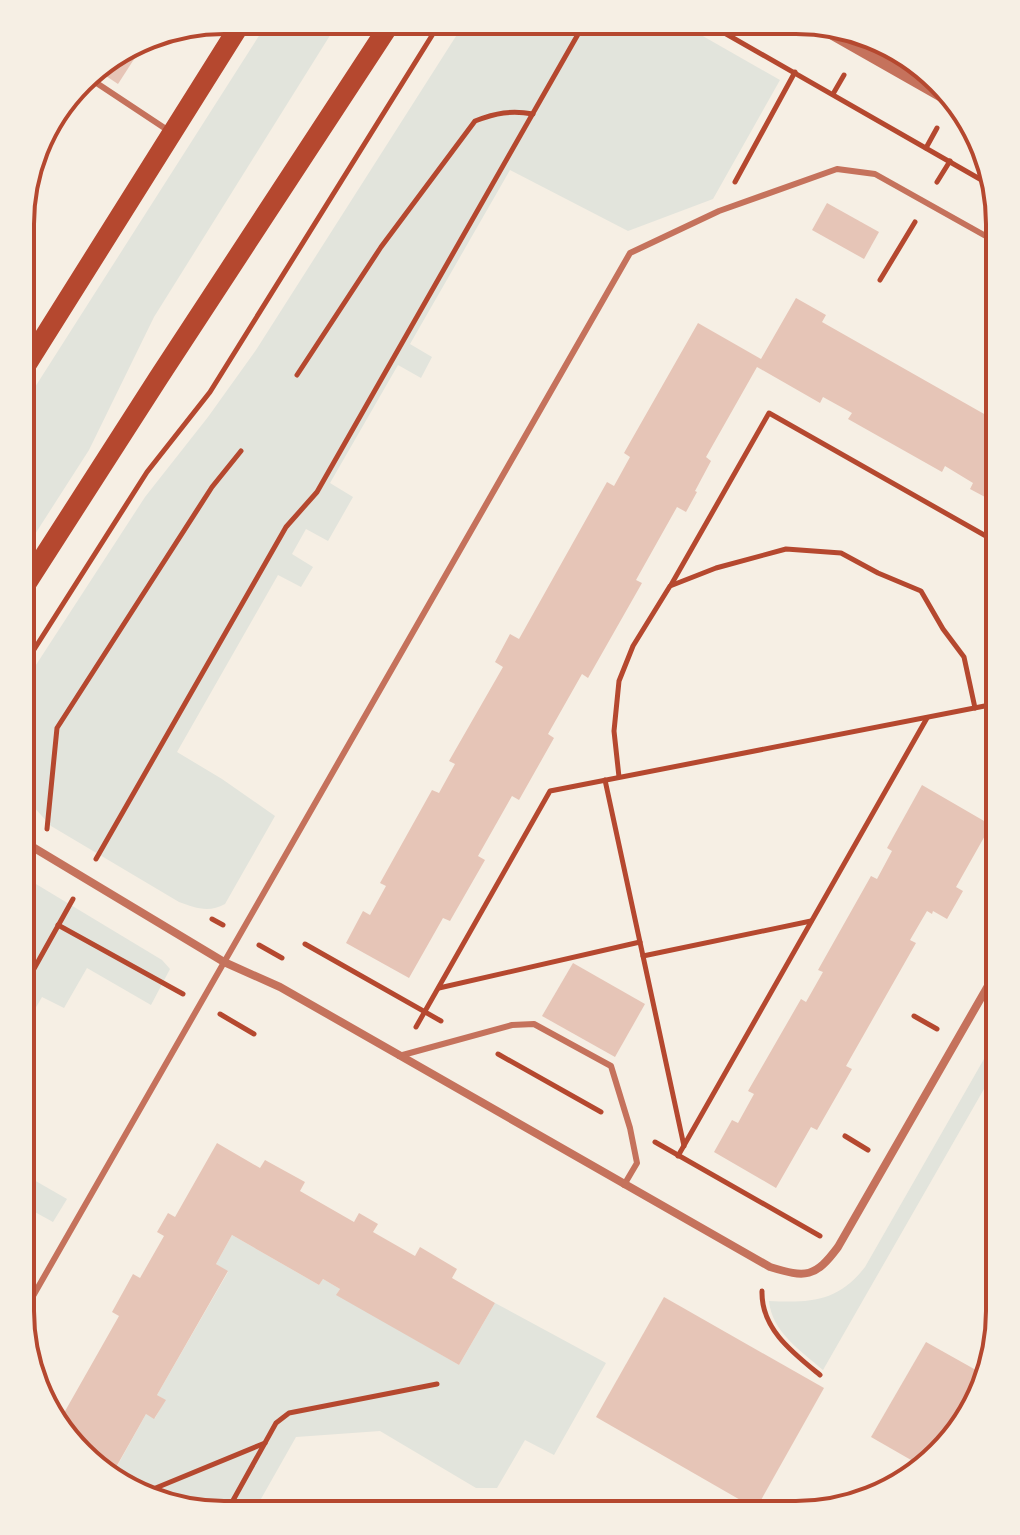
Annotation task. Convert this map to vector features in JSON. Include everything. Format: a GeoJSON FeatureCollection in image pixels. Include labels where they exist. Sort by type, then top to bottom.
{"type":"FeatureCollection","features":[{"type":"Feature","properties":{"kind":"main road"},"geometry":{"type":"LineString","coordinates":[[34,353],[234,34]]}},
{"type":"Feature","properties":{"kind":"main road"},"geometry":{"type":"LineString","coordinates":[[34,572],[384,34]]}},
{"type":"Feature","properties":{"kind":"street"},"geometry":{"type":"LineString","coordinates":[[845,40],[925,85]]}},
{"type":"Feature","properties":{"kind":"street"},"geometry":{"type":"LineString","coordinates":[[34,848],[224,962],[280,987],[770,1267],[797,1275],[823,1268],[838,1247],[986,989]]}},
{"type":"Feature","properties":{"kind":"lane"},"geometry":{"type":"LineString","coordinates":[[97,83],[172,133]]}},
{"type":"Feature","properties":{"kind":"lane"},"geometry":{"type":"LineString","coordinates":[[34,1294],[630,253],[719,211],[837,169],[875,174],[986,236]]}},
{"type":"Feature","properties":{"kind":"lane"},"geometry":{"type":"LineString","coordinates":[[399,1056],[512,1025],[534,1024],[611,1066],[637,1163],[624,1185]]}},
{"type":"Feature","properties":{"kind":"path"},"geometry":{"type":"LineString","coordinates":[[34,650],[147,472],[210,392],[433,34]]}},
{"type":"Feature","properties":{"kind":"path"},"geometry":{"type":"LineString","coordinates":[[92,866],[286,527],[317,492],[578,34]]}},
{"type":"Feature","properties":{"kind":"path"},"geometry":{"type":"LineString","coordinates":[[727,34],[981,180]]}},
{"type":"Feature","properties":{"kind":"path"},"geometry":{"type":"LineString","coordinates":[[719,211],[795,72]]}},
{"type":"Feature","properties":{"kind":"path"},"geometry":{"type":"LineString","coordinates":[[833,94],[844,75]]}},
{"type":"Feature","properties":{"kind":"path"},"geometry":{"type":"LineString","coordinates":[[297,375],[381,247],[475,121],[497,112],[533,114]]}},
{"type":"Feature","properties":{"kind":"path"},"geometry":{"type":"LineString","coordinates":[[926,148],[937,128]]}},
{"type":"Feature","properties":{"kind":"path"},"geometry":{"type":"LineString","coordinates":[[619,777],[614,731],[619,681],[633,646],[769,413],[986,536]]}},
{"type":"Feature","properties":{"kind":"path"},"geometry":{"type":"LineString","coordinates":[[47,829],[57,728],[212,487],[241,451]]}},
{"type":"Feature","properties":{"kind":"path"},"geometry":{"type":"LineString","coordinates":[[670,586],[716,568],[786,549],[841,553],[921,591],[964,657],[975,708]]}},
{"type":"Feature","properties":{"kind":"path"},"geometry":{"type":"LineString","coordinates":[[399,1056],[550,791],[986,706]]}},
{"type":"Feature","properties":{"kind":"path"},"geometry":{"type":"LineString","coordinates":[[678,1156],[927,717]]}},
{"type":"Feature","properties":{"kind":"path"},"geometry":{"type":"LineString","coordinates":[[605,780],[684,1146]]}},
{"type":"Feature","properties":{"kind":"path"},"geometry":{"type":"LineString","coordinates":[[34,968],[75,896]]}},
{"type":"Feature","properties":{"kind":"path"},"geometry":{"type":"LineString","coordinates":[[643,956],[812,920]]}},
{"type":"Feature","properties":{"kind":"path"},"geometry":{"type":"LineString","coordinates":[[58,925],[184,994]]}},
{"type":"Feature","properties":{"kind":"path"},"geometry":{"type":"LineString","coordinates":[[438,989],[640,942]]}},
{"type":"Feature","properties":{"kind":"path"},"geometry":{"type":"LineString","coordinates":[[305,944],[838,1247]]}},
{"type":"Feature","properties":{"kind":"path"},"geometry":{"type":"LineString","coordinates":[[762,1291],[761,1307],[771,1327],[797,1356],[820,1375]]}},
{"type":"Feature","properties":{"kind":"path"},"geometry":{"type":"LineString","coordinates":[[233,1501],[276,1423],[289,1413],[437,1384]]}},
{"type":"Feature","properties":{"kind":"path"},"geometry":{"type":"LineString","coordinates":[[155,1488],[266,1442]]}},
{"type":"Feature","properties":{"kind":"shaded area"},"geometry":{"type":"Polygon","coordinates":[[[260,34],[331,34],[154,317],[89,450],[34,536],[34,389],[260,34]]]}},
{"type":"Feature","properties":{"kind":"shaded area"},"geometry":{"type":"Polygon","coordinates":[[[457,34],[699,34],[780,80],[713,199],[628,231],[510,170],[410,344],[432,357],[421,378],[398,365],[330,483],[353,497],[328,541],[306,529],[292,554],[313,567],[301,587],[278,575],[177,752],[275,816],[225,904],[202,909],[179,902],[51,826],[34,807],[34,668],[145,497],[256,350],[457,34]]]}},
{"type":"Feature","properties":{"kind":"shaded area"},"geometry":{"type":"Polygon","coordinates":[[[34,883],[162,960],[170,969],[151,1005],[87,968],[64,1008],[42,997],[34,1011],[34,883]]]}},
{"type":"Feature","properties":{"kind":"shaded area"},"geometry":{"type":"Polygon","coordinates":[[[986,1055],[986,1085],[823,1370],[782,1331],[771,1312],[769,1301],[810,1300],[834,1294],[855,1279],[865,1267],[986,1055]]]}},
{"type":"Feature","properties":{"kind":"shaded area"},"geometry":{"type":"Polygon","coordinates":[[[34,1180],[67,1199],[53,1222],[34,1212],[34,1180]]]}},
{"type":"Feature","properties":{"kind":"shaded area"},"geometry":{"type":"Polygon","coordinates":[[[232,1235],[319,1285],[323,1279],[340,1289],[337,1294],[459,1365],[495,1303],[606,1363],[554,1455],[525,1440],[497,1488],[476,1488],[380,1431],[296,1437],[260,1501],[224,1501],[175,1495],[152,1487],[116,1467],[146,1414],[155,1418],[165,1400],[157,1395],[228,1272],[216,1264],[232,1235]]]}},
{"type":"Feature","properties":{"kind":"building"},"geometry":{"type":"Polygon","coordinates":[[[136,56],[118,84],[106,76],[136,56]]]}},
{"type":"Feature","properties":{"kind":"building"},"geometry":{"type":"Polygon","coordinates":[[[827,203],[879,232],[864,259],[812,230],[827,203]]]}},
{"type":"Feature","properties":{"kind":"building"},"geometry":{"type":"Polygon","coordinates":[[[796,298],[826,315],[822,322],[986,415],[986,498],[970,489],[973,483],[945,466],[942,472],[848,419],[852,413],[823,397],[820,403],[757,367],[706,457],[711,461],[686,512],[677,507],[636,580],[642,583],[588,678],[582,674],[548,734],[554,738],[519,800],[512,796],[478,856],[485,860],[450,921],[443,918],[409,978],[346,943],[363,911],[370,915],[386,886],[380,883],[432,790],[439,793],[455,764],[449,761],[503,667],[495,662],[510,634],[519,639],[607,482],[614,486],[630,457],[624,453],[698,323],[761,359],[796,298]]]}},
{"type":"Feature","properties":{"kind":"building"},"geometry":{"type":"Polygon","coordinates":[[[922,785],[986,822],[986,834],[956,887],[963,891],[947,919],[927,911],[910,940],[916,943],[846,1066],[852,1069],[817,1130],[811,1127],[776,1188],[714,1152],[732,1120],[738,1123],[754,1094],[748,1091],[801,999],[806,1002],[823,972],[818,970],[871,876],[877,879],[892,851],[887,848],[922,785]]]}},
{"type":"Feature","properties":{"kind":"building"},"geometry":{"type":"Polygon","coordinates":[[[573,963],[645,1004],[615,1057],[542,1016],[573,963]]]}},
{"type":"Feature","properties":{"kind":"building"},"geometry":{"type":"Polygon","coordinates":[[[217,1143],[260,1168],[265,1160],[305,1182],[300,1191],[354,1222],[359,1213],[378,1224],[373,1232],[415,1256],[420,1247],[457,1269],[452,1278],[495,1303],[459,1365],[336,1295],[340,1289],[323,1279],[319,1285],[232,1235],[216,1264],[228,1271],[157,1395],[166,1400],[154,1419],[146,1414],[116,1467],[90,1445],[64,1413],[119,1316],[112,1312],[133,1274],[140,1278],[164,1236],[157,1232],[168,1213],[175,1217],[217,1143]]]}},
{"type":"Feature","properties":{"kind":"building"},"geometry":{"type":"Polygon","coordinates":[[[664,1297],[824,1388],[760,1501],[742,1501],[596,1417],[664,1297]]]}},
{"type":"Feature","properties":{"kind":"building"},"geometry":{"type":"Polygon","coordinates":[[[926,1342],[976,1370],[954,1416],[913,1461],[871,1437],[926,1342]]]}}]}
